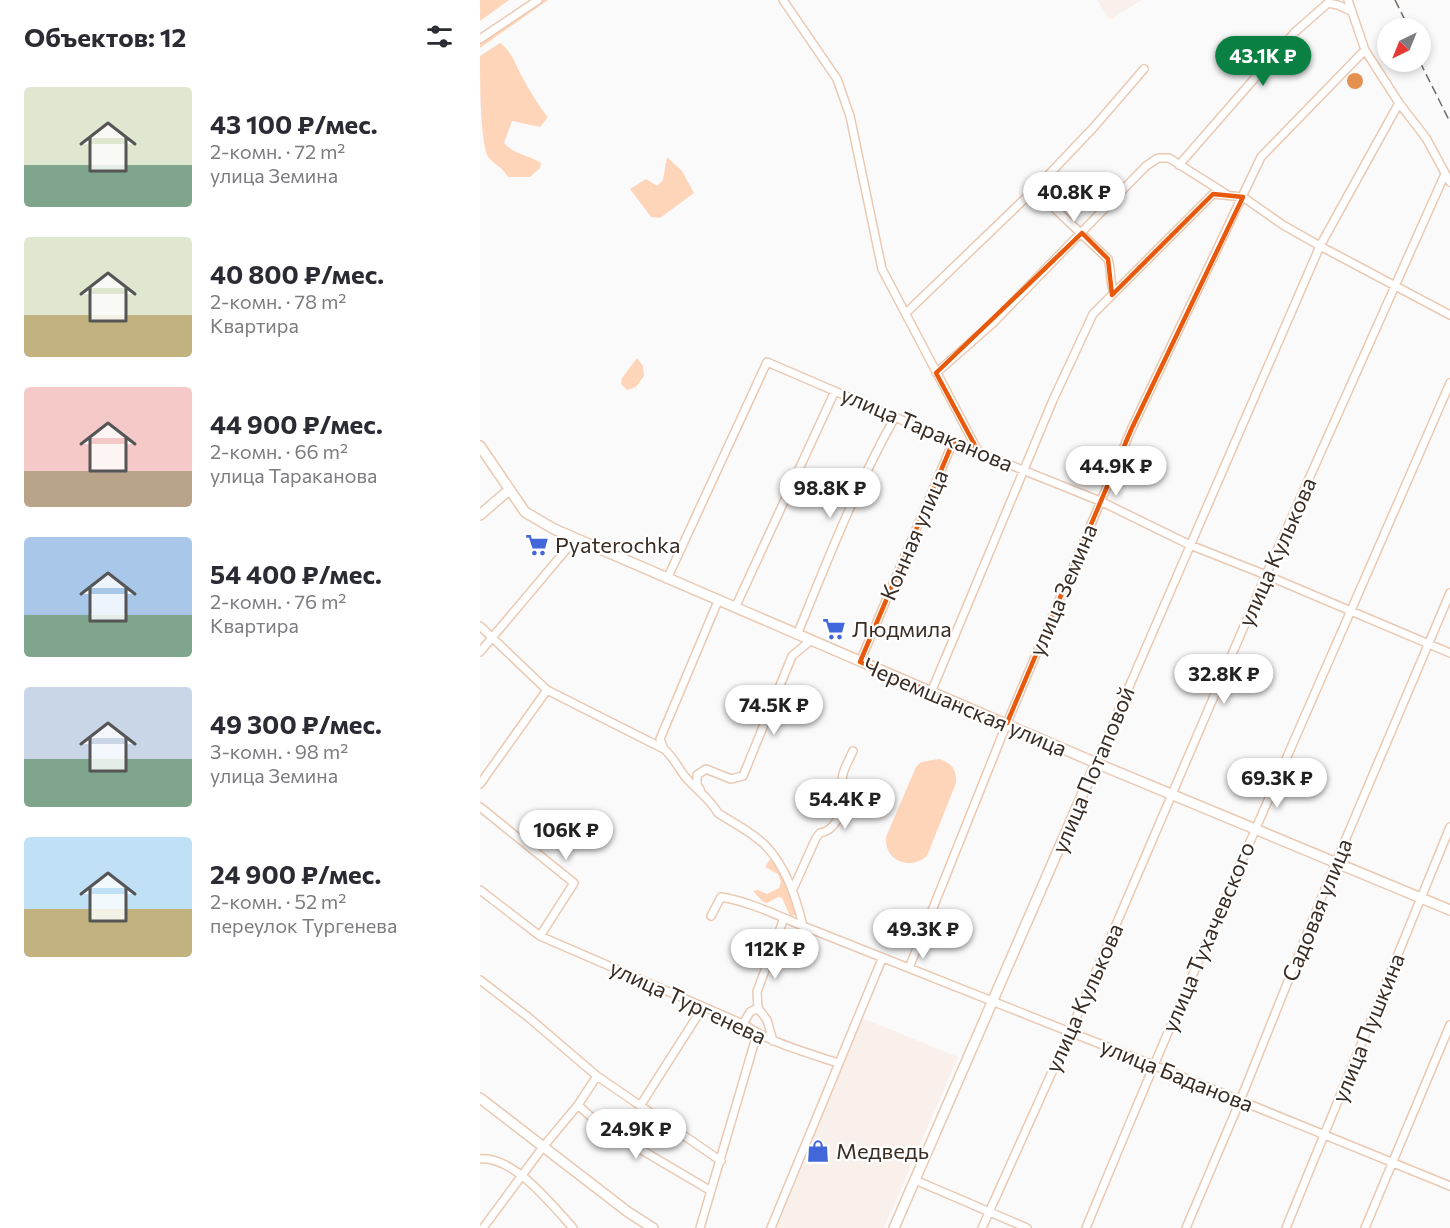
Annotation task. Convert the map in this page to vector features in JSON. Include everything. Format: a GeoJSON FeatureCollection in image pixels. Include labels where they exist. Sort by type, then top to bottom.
{"type":"FeatureCollection","features":[{"type":"Feature","properties":{"kind":"main road","name":"Черемшанская улица"},"geometry":{"type":"LineString","coordinates":[[480,446],[509,490],[531,517],[810,641],[932,690],[1096,763],[1450,910]]}},
{"type":"Feature","properties":{"kind":"main road"},"geometry":{"type":"LineString","coordinates":[[480,515],[509,490]]}},
{"type":"Feature","properties":{"kind":"main road","name":"улица Потаповой"},"geometry":{"type":"LineString","coordinates":[[894,1228],[1096,763]]}},
{"type":"Feature","properties":{"kind":"main road"},"geometry":{"type":"LineString","coordinates":[[480,1098],[628,1212],[653,1228]]}},
{"type":"Feature","properties":{"kind":"street"},"geometry":{"type":"LineString","coordinates":[[480,39],[538,0]]}},
{"type":"Feature","properties":{"kind":"street"},"geometry":{"type":"LineString","coordinates":[[783,0],[837,79],[850,116],[882,269],[978,451]]}},
{"type":"Feature","properties":{"kind":"street"},"geometry":{"type":"LineString","coordinates":[[1348,0],[1365,50],[1399,103],[1426,138],[1450,182]]}},
{"type":"Feature","properties":{"kind":"street"},"geometry":{"type":"LineString","coordinates":[[1179,165],[1294,32],[1328,3],[1351,11]]}},
{"type":"Feature","properties":{"kind":"street","name":"улица Земина"},"geometry":{"type":"LineString","coordinates":[[909,968],[1007,723],[1100,501],[1167,351],[1261,157],[1365,50]]}},
{"type":"Feature","properties":{"kind":"street"},"geometry":{"type":"LineString","coordinates":[[906,314],[1034,189],[1094,127],[1144,69]]}},
{"type":"Feature","properties":{"kind":"street","name":"улица Потаповой"},"geometry":{"type":"LineString","coordinates":[[1096,763],[1320,246],[1399,103]]}},
{"type":"Feature","properties":{"kind":"street"},"geometry":{"type":"LineString","coordinates":[[936,373],[993,323],[1146,166],[1158,158],[1169,158],[1228,195]]}},
{"type":"Feature","properties":{"kind":"street","name":"улица Кулькова"},"geometry":{"type":"LineString","coordinates":[[982,1228],[1070,1032],[1266,575],[1445,174]]}},
{"type":"Feature","properties":{"kind":"street"},"geometry":{"type":"LineString","coordinates":[[1034,189],[1108,259],[1111,272],[1109,282],[1114,293]]}},
{"type":"Feature","properties":{"kind":"street"},"geometry":{"type":"LineString","coordinates":[[932,690],[1023,470],[1093,314],[1213,194],[1243,197],[1283,225],[1450,315]]}},
{"type":"Feature","properties":{"kind":"street","name":"улица Тараканова"},"geometry":{"type":"LineString","coordinates":[[667,579],[767,362],[953,442],[1100,501],[1190,545],[1450,653]]}},
{"type":"Feature","properties":{"kind":"street","name":"улица Тухачевского"},"geometry":{"type":"LineString","coordinates":[[1086,1228],[1153,1065],[1450,384]]}},
{"type":"Feature","properties":{"kind":"street"},"geometry":{"type":"LineString","coordinates":[[735,608],[836,391]]}},
{"type":"Feature","properties":{"kind":"street"},"geometry":{"type":"LineString","coordinates":[[797,635],[844,518],[895,417]]}},
{"type":"Feature","properties":{"kind":"street","name":"Конная улица"},"geometry":{"type":"LineString","coordinates":[[860,662],[953,442]]}},
{"type":"Feature","properties":{"kind":"street"},"geometry":{"type":"LineString","coordinates":[[480,651],[576,538]]}},
{"type":"Feature","properties":{"kind":"street","name":"Садовая улица"},"geometry":{"type":"LineString","coordinates":[[1186,1228],[1450,593]]}},
{"type":"Feature","properties":{"kind":"street"},"geometry":{"type":"LineString","coordinates":[[664,749],[660,739],[718,601]]}},
{"type":"Feature","properties":{"kind":"street"},"geometry":{"type":"LineString","coordinates":[[480,626],[547,690],[671,754],[687,779],[703,794]]}},
{"type":"Feature","properties":{"kind":"street"},"geometry":{"type":"LineString","coordinates":[[803,926],[793,889],[780,865],[765,845],[718,813],[697,785],[696,779],[697,775],[706,769],[731,779],[743,776],[792,656],[810,641]]}},
{"type":"Feature","properties":{"kind":"street"},"geometry":{"type":"LineString","coordinates":[[480,784],[547,690]]}},
{"type":"Feature","properties":{"kind":"street"},"geometry":{"type":"LineString","coordinates":[[793,889],[816,838],[820,833],[828,832],[832,828],[843,805],[847,794],[841,778],[853,752]]}},
{"type":"Feature","properties":{"kind":"street"},"geometry":{"type":"LineString","coordinates":[[480,807],[574,883],[540,936]]}},
{"type":"Feature","properties":{"kind":"street","name":"улица Пушкина"},"geometry":{"type":"LineString","coordinates":[[1286,1228],[1450,827]]}},
{"type":"Feature","properties":{"kind":"street","name":"улица Тургенева"},"geometry":{"type":"LineString","coordinates":[[480,890],[540,936],[743,1024],[773,1041],[838,1063]]}},
{"type":"Feature","properties":{"kind":"street","name":"улица Баданова"},"geometry":{"type":"LineString","coordinates":[[711,916],[721,897],[746,902],[1450,1186]]}},
{"type":"Feature","properties":{"kind":"street"},"geometry":{"type":"LineString","coordinates":[[773,1041],[767,1020],[758,1008],[757,992],[784,918]]}},
{"type":"Feature","properties":{"kind":"street"},"geometry":{"type":"LineString","coordinates":[[771,1228],[882,958]]}},
{"type":"Feature","properties":{"kind":"street"},"geometry":{"type":"LineString","coordinates":[[480,980],[528,1017],[597,1077],[721,1161]]}},
{"type":"Feature","properties":{"kind":"street"},"geometry":{"type":"LineString","coordinates":[[640,1106],[703,1007]]}},
{"type":"Feature","properties":{"kind":"street"},"geometry":{"type":"LineString","coordinates":[[743,1024],[750,1012],[758,1008]]}},
{"type":"Feature","properties":{"kind":"street"},"geometry":{"type":"LineString","coordinates":[[1365,1228],[1450,1025]]}},
{"type":"Feature","properties":{"kind":"street"},"geometry":{"type":"LineString","coordinates":[[700,1228],[757,1034]]}},
{"type":"Feature","properties":{"kind":"street"},"geometry":{"type":"LineString","coordinates":[[483,1228],[597,1077]]}},
{"type":"Feature","properties":{"kind":"street"},"geometry":{"type":"LineString","coordinates":[[578,1105],[601,1126],[711,1191]]}},
{"type":"Feature","properties":{"kind":"street"},"geometry":{"type":"LineString","coordinates":[[480,1159],[497,1161],[522,1176],[552,1204],[573,1228]]}},
{"type":"Feature","properties":{"kind":"street"},"geometry":{"type":"LineString","coordinates":[[915,1180],[1027,1228]]}},
{"type":"Feature","properties":{"kind":"highlighted area"},"geometry":{"type":"Polygon","coordinates":[[[1213,194],[1243,197],[1131,430],[1007,723],[860,662],[953,442],[978,451],[936,373],[1082,233],[1108,259],[1112,295],[1213,194]]]}},
{"type":"Feature","properties":{"kind":"shaded area"},"geometry":{"type":"Polygon","coordinates":[[[480,0],[509,0],[480,21],[480,0]]]}},
{"type":"Feature","properties":{"kind":"shaded area"},"geometry":{"type":"Polygon","coordinates":[[[541,0],[548,0],[480,48],[480,41],[541,0]]]}},
{"type":"Feature","properties":{"kind":"shaded area"},"geometry":{"type":"Polygon","coordinates":[[[1097,0],[1142,0],[1110,20],[1097,0]]]}},
{"type":"Feature","properties":{"kind":"shaded area"},"geometry":{"type":"Polygon","coordinates":[[[500,43],[512,56],[548,117],[540,127],[512,121],[504,143],[512,150],[541,163],[540,168],[530,177],[508,177],[488,157],[485,149],[481,109],[480,56],[500,43]]]}},
{"type":"Feature","properties":{"kind":"shaded area"},"geometry":{"type":"Polygon","coordinates":[[[1355,73],[1361,75],[1363,81],[1361,87],[1355,89],[1349,87],[1347,81],[1349,75],[1355,73]]]}},
{"type":"Feature","properties":{"kind":"shaded area"},"geometry":{"type":"Polygon","coordinates":[[[667,157],[682,171],[694,193],[660,218],[651,217],[630,189],[646,179],[657,186],[663,180],[667,157]]]}},
{"type":"Feature","properties":{"kind":"shaded area"},"geometry":{"type":"Polygon","coordinates":[[[637,358],[643,366],[644,376],[636,387],[627,390],[621,384],[622,378],[637,358]]]}},
{"type":"Feature","properties":{"kind":"shaded area"},"geometry":{"type":"Polygon","coordinates":[[[939,759],[953,768],[956,783],[927,856],[913,863],[899,861],[889,852],[886,837],[916,767],[921,762],[939,759]]]}},
{"type":"Feature","properties":{"kind":"shaded area"},"geometry":{"type":"Polygon","coordinates":[[[771,858],[782,872],[787,890],[792,894],[796,915],[790,916],[782,898],[778,897],[767,903],[763,902],[753,891],[758,890],[767,894],[779,888],[781,882],[778,874],[765,867],[771,858]]]}},
{"type":"Feature","properties":{"kind":"shaded area"},"geometry":{"type":"Polygon","coordinates":[[[862,1018],[958,1057],[884,1228],[777,1228],[862,1018]]]}},
{"type":"Feature","properties":{"kind":"railway"},"geometry":{"type":"LineString","coordinates":[[1395,0],[1404,18]]}},
{"type":"Feature","properties":{"kind":"railway"},"geometry":{"type":"LineString","coordinates":[[1425,72],[1450,122]]}},
{"type":"Feature","properties":{"kind":"place","name":"Pyaterochka"},"geometry":{"type":"Point","coordinates":[537,545]}},
{"type":"Feature","properties":{"kind":"place","name":"Людмила"},"geometry":{"type":"Point","coordinates":[834,629]}},
{"type":"Feature","properties":{"kind":"place","name":"Медведь"},"geometry":{"type":"Point","coordinates":[818,1151]}}]}
